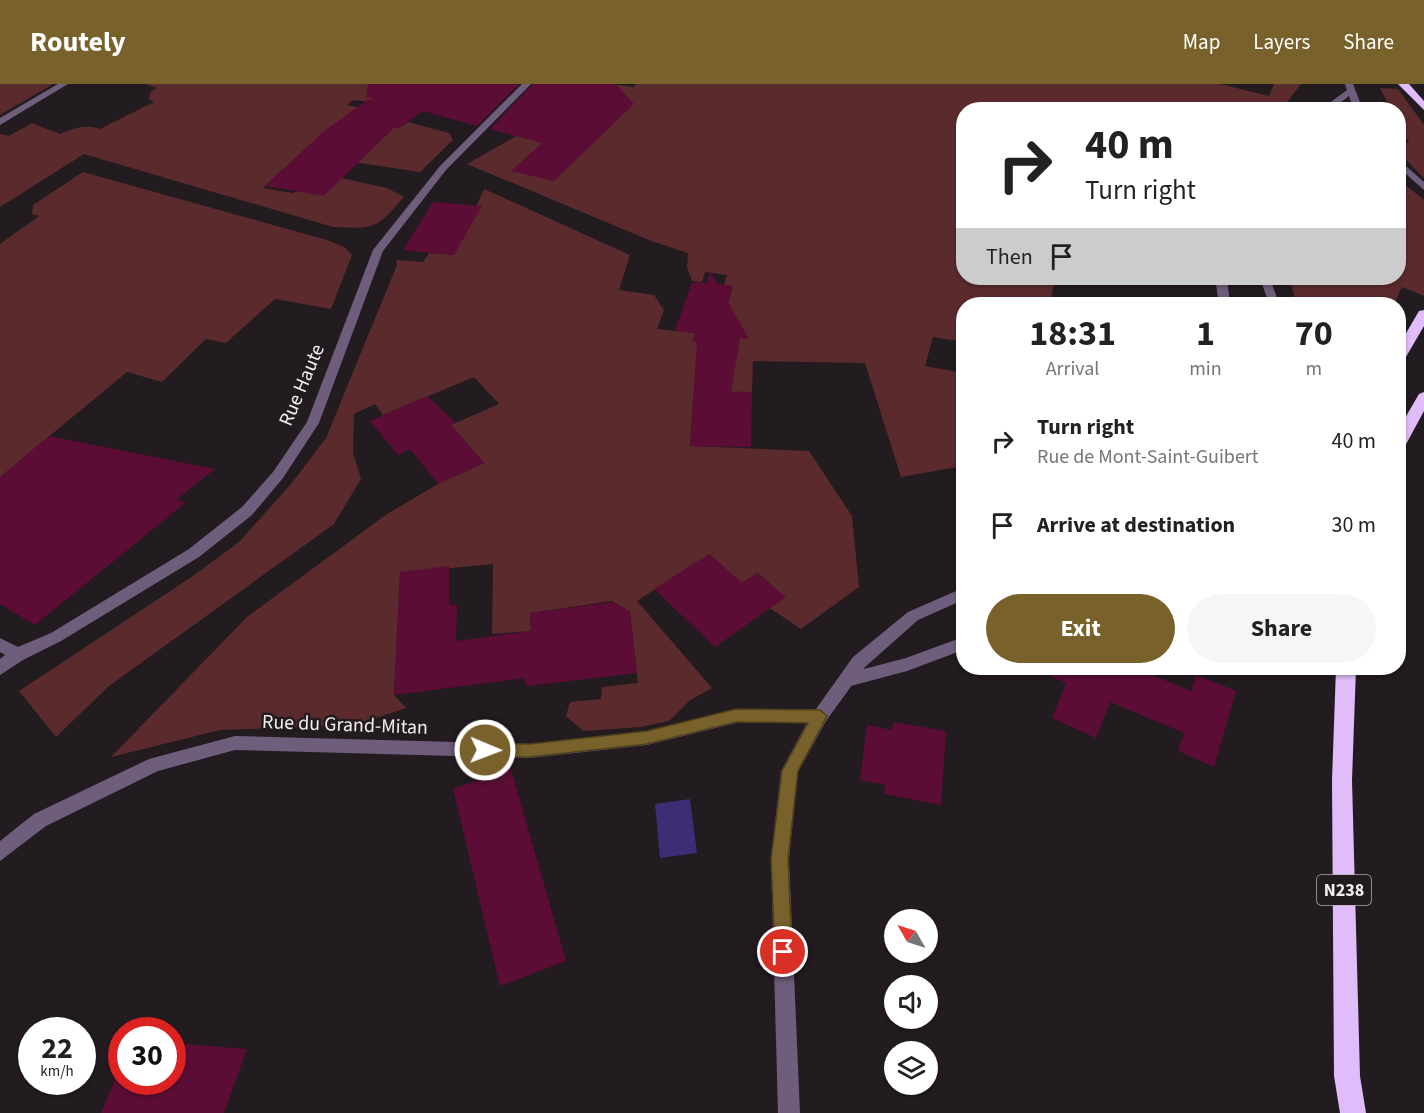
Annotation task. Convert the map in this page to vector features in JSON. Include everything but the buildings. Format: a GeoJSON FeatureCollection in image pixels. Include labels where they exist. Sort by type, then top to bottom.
{"type":"FeatureCollection","features":[{"type":"Feature","properties":{"kind":"highway"},"geometry":{"type":"LineString","coordinates":[[1403,84],[1424,107]]}},
{"type":"Feature","properties":{"kind":"highway"},"geometry":{"type":"LineString","coordinates":[[1406,345],[1424,314]]}},
{"type":"Feature","properties":{"kind":"highway"},"geometry":{"type":"LineString","coordinates":[[1406,430],[1424,397]]}},
{"type":"Feature","properties":{"kind":"highway","name":"N238"},"geometry":{"type":"LineString","coordinates":[[1346,675],[1342,780],[1347,1076],[1353,1113]]}},
{"type":"Feature","properties":{"kind":"street"},"geometry":{"type":"LineString","coordinates":[[0,122],[64,84]]}},
{"type":"Feature","properties":{"kind":"street","name":"Rue Haute"},"geometry":{"type":"LineString","coordinates":[[0,668],[17,655],[56,637],[194,553],[247,512],[278,476],[313,423],[378,250],[443,168],[527,84]]}},
{"type":"Feature","properties":{"kind":"street"},"geometry":{"type":"LineString","coordinates":[[1333,102],[1351,87],[1356,102]]}},
{"type":"Feature","properties":{"kind":"street"},"geometry":{"type":"LineString","coordinates":[[1406,170],[1424,187]]}},
{"type":"Feature","properties":{"kind":"street"},"geometry":{"type":"LineString","coordinates":[[789,1113],[780,859],[790,771],[820,716],[859,662],[913,616],[956,597]]}},
{"type":"Feature","properties":{"kind":"street"},"geometry":{"type":"LineString","coordinates":[[0,644],[17,655]]}},
{"type":"Feature","properties":{"kind":"street"},"geometry":{"type":"LineString","coordinates":[[847,680],[907,664],[956,646]]}},
{"type":"Feature","properties":{"kind":"street","name":"Rue du Grand-Mitan"},"geometry":{"type":"LineString","coordinates":[[0,852],[40,820],[155,764],[236,743],[530,751],[647,738],[736,716],[820,716]]}},
{"type":"Feature","properties":{"kind":"shaded area"},"geometry":{"type":"Polygon","coordinates":[[[0,84],[53,84],[0,115],[0,84]]]}},
{"type":"Feature","properties":{"kind":"shaded area"},"geometry":{"type":"Polygon","coordinates":[[[146,84],[402,84],[379,103],[353,100],[347,105],[357,107],[375,122],[399,128],[408,122],[449,133],[453,140],[420,172],[326,158],[283,169],[263,188],[292,193],[341,178],[387,188],[404,197],[381,221],[367,227],[333,227],[84,154],[0,207],[0,134],[9,136],[32,123],[60,134],[80,127],[100,129],[154,102],[149,99],[150,92],[157,88],[146,84]]]}},
{"type":"Feature","properties":{"kind":"shaded area"},"geometry":{"type":"Polygon","coordinates":[[[608,84],[634,87],[636,84],[1220,84],[1269,96],[1274,84],[1301,84],[1287,102],[956,102],[956,285],[1054,285],[1051,297],[956,297],[956,341],[933,337],[925,366],[956,372],[956,467],[901,477],[865,363],[753,361],[752,392],[694,391],[690,446],[809,451],[852,516],[859,587],[801,629],[770,608],[785,597],[758,573],[742,583],[709,554],[637,601],[712,688],[689,701],[669,721],[641,727],[583,731],[566,716],[570,702],[601,699],[602,687],[638,683],[630,612],[612,601],[530,613],[531,631],[492,634],[493,564],[400,573],[394,695],[406,708],[355,725],[220,730],[111,757],[247,617],[387,514],[438,484],[484,463],[451,425],[499,404],[474,377],[383,415],[375,404],[354,414],[353,453],[361,479],[334,524],[109,686],[56,737],[19,691],[190,578],[239,542],[291,484],[326,438],[397,265],[396,260],[423,262],[429,253],[454,255],[484,189],[630,255],[619,290],[654,295],[664,310],[657,329],[695,333],[693,342],[709,343],[740,334],[739,322],[723,320],[733,286],[724,285],[727,275],[705,272],[702,282],[692,281],[687,267],[688,253],[649,240],[467,164],[608,84]]]}},
{"type":"Feature","properties":{"kind":"shaded area"},"geometry":{"type":"Polygon","coordinates":[[[1380,88],[1398,89],[1424,125],[1424,178],[1406,160],[1406,143],[1409,143],[1406,137],[1406,102],[1387,102],[1380,88]]]}},
{"type":"Feature","properties":{"kind":"shaded area"},"geometry":{"type":"Polygon","coordinates":[[[83,172],[327,240],[344,247],[352,255],[331,309],[275,299],[226,343],[206,339],[162,382],[127,372],[0,477],[0,244],[39,216],[32,214],[33,205],[83,172]]]}},
{"type":"Feature","properties":{"kind":"shaded area"},"geometry":{"type":"Polygon","coordinates":[[[1406,185],[1424,200],[1424,296],[1402,287],[1397,297],[1295,297],[1291,285],[1406,285],[1406,185]]]}},
{"type":"Feature","properties":{"kind":"shaded area"},"geometry":{"type":"Polygon","coordinates":[[[690,799],[697,853],[660,858],[655,804],[690,799]]]}},
{"type":"Feature","properties":{"kind":"route"},"geometry":{"type":"LineString","coordinates":[[485,750],[530,751],[647,738],[736,716],[820,716],[790,771],[780,859],[783,952]]}}]}
